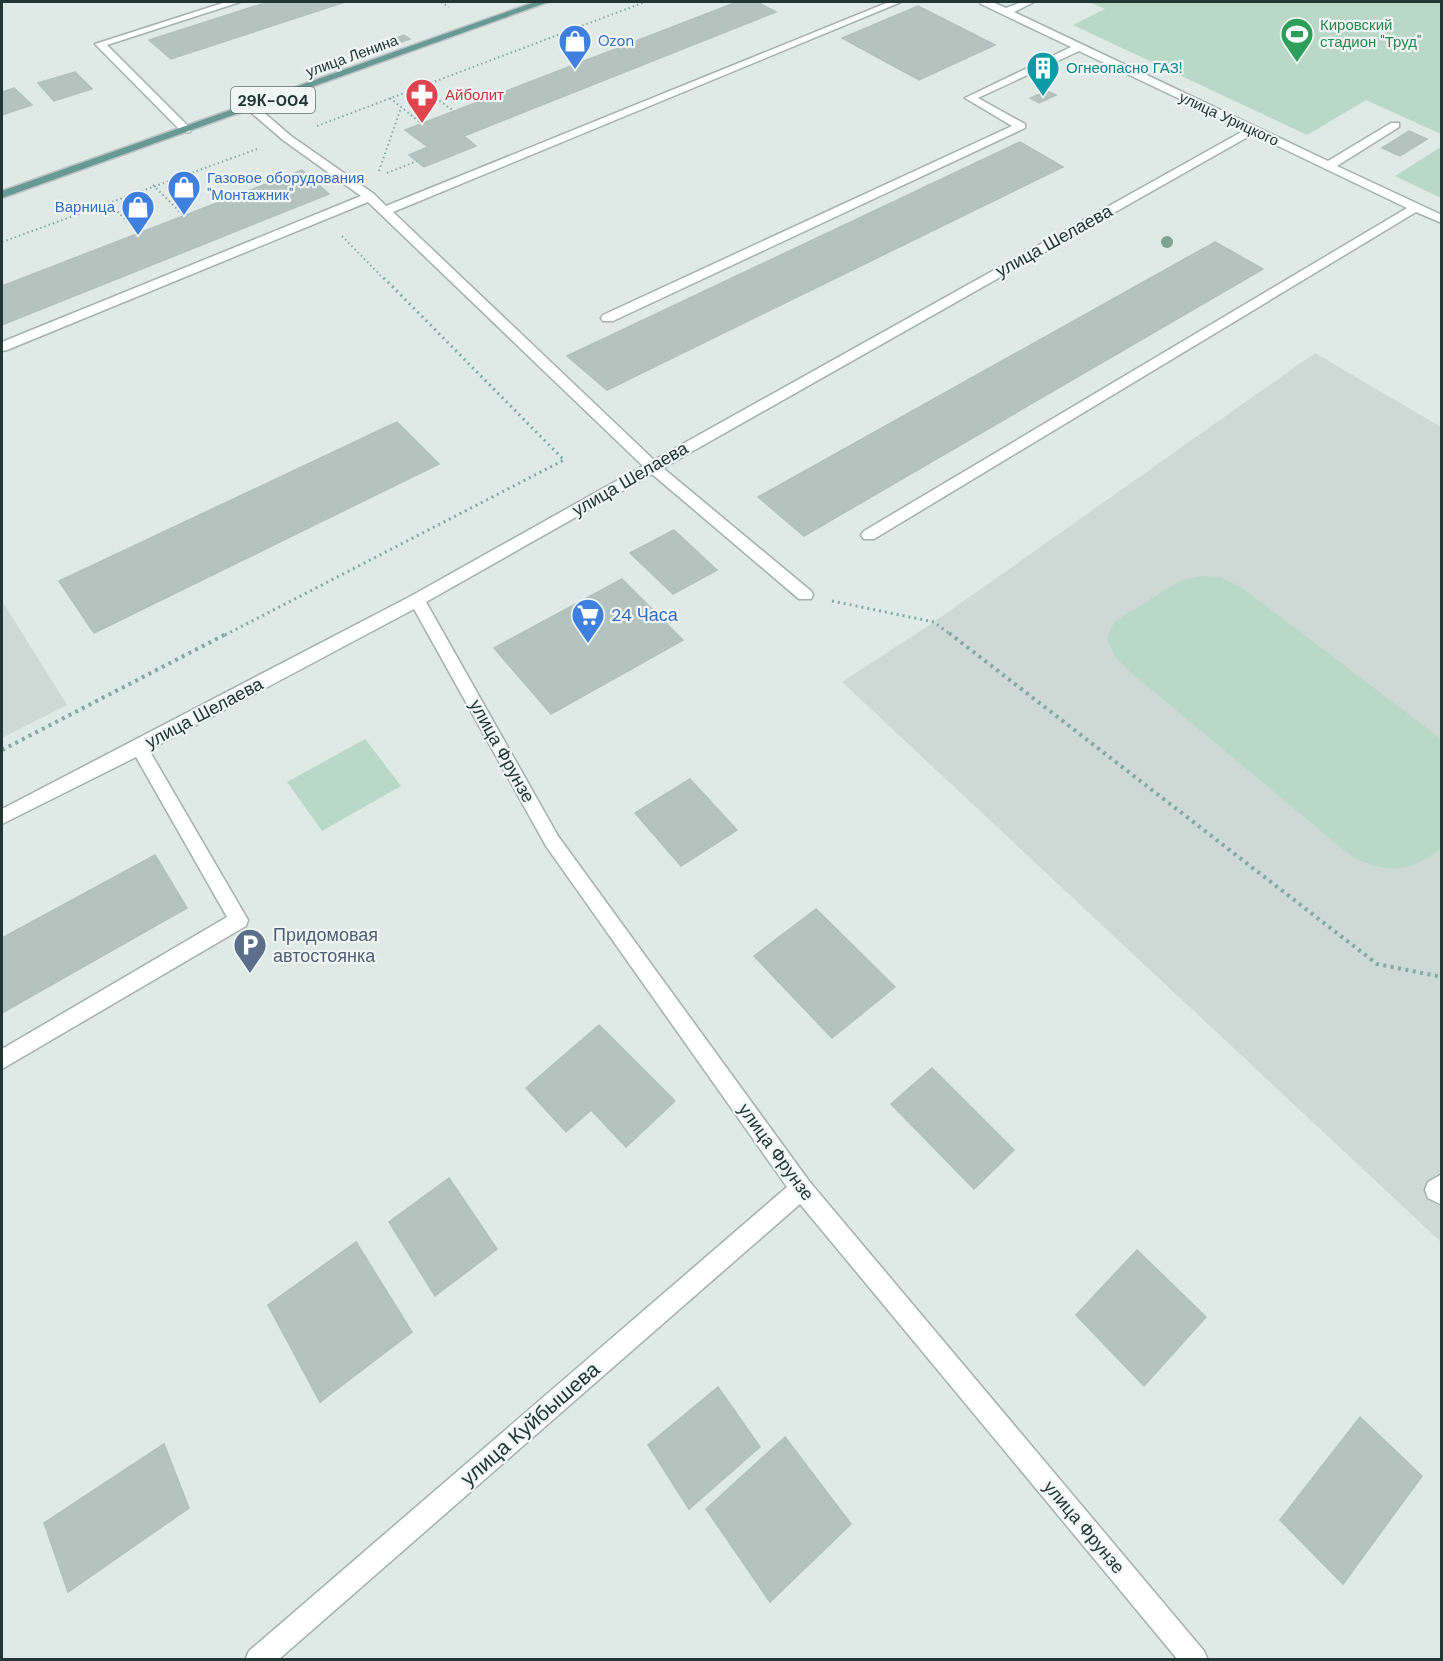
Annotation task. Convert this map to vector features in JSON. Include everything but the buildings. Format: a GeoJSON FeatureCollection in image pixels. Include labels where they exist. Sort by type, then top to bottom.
{"type":"FeatureCollection","features":[{"type":"Feature","properties":{"kind":"main road","name":"улица Ленина"},"geometry":{"type":"LineString","coordinates":[[2,195],[543,2]]}},
{"type":"Feature","properties":{"kind":"street"},"geometry":{"type":"LineString","coordinates":[[186,130],[100,44],[235,2]]}},
{"type":"Feature","properties":{"kind":"street"},"geometry":{"type":"LineString","coordinates":[[385,212],[896,2]]}},
{"type":"Feature","properties":{"kind":"street","name":"улица Урицкого"},"geometry":{"type":"LineString","coordinates":[[985,2],[1442,220]]}},
{"type":"Feature","properties":{"kind":"street"},"geometry":{"type":"LineString","coordinates":[[1006,12],[1029,2]]}},
{"type":"Feature","properties":{"kind":"street"},"geometry":{"type":"LineString","coordinates":[[608,318],[1021,126],[970,98],[1079,47]]}},
{"type":"Feature","properties":{"kind":"street"},"geometry":{"type":"LineString","coordinates":[[251,107],[287,138],[370,197],[652,466],[805,595]]}},
{"type":"Feature","properties":{"kind":"street"},"geometry":{"type":"LineString","coordinates":[[1329,166],[1395,125]]}},
{"type":"Feature","properties":{"kind":"street","name":"улица Шелаева"},"geometry":{"type":"LineString","coordinates":[[2,816],[139,747],[417,600],[1253,130]]}},
{"type":"Feature","properties":{"kind":"street"},"geometry":{"type":"LineString","coordinates":[[2,346],[370,197]]}},
{"type":"Feature","properties":{"kind":"street"},"geometry":{"type":"LineString","coordinates":[[869,535],[1417,207]]}},
{"type":"Feature","properties":{"kind":"street","name":"улица Фрунзе"},"geometry":{"type":"LineString","coordinates":[[417,600],[552,841],[801,1189],[1195,1659]]}},
{"type":"Feature","properties":{"kind":"street"},"geometry":{"type":"LineString","coordinates":[[2,1060],[239,920],[139,747]]}},
{"type":"Feature","properties":{"kind":"street"},"geometry":{"type":"LineString","coordinates":[[1442,1185],[1436,1190],[1442,1194]]}},
{"type":"Feature","properties":{"kind":"street","name":"улица Куйбышева"},"geometry":{"type":"LineString","coordinates":[[258,1659],[801,1189]]}},
{"type":"Feature","properties":{"kind":"path"},"geometry":{"type":"LineString","coordinates":[[2,242],[287,138],[645,2]]}},
{"type":"Feature","properties":{"kind":"path"},"geometry":{"type":"LineString","coordinates":[[420,87],[454,111]]}},
{"type":"Feature","properties":{"kind":"path"},"geometry":{"type":"LineString","coordinates":[[390,98],[422,124]]}},
{"type":"Feature","properties":{"kind":"path"},"geometry":{"type":"LineString","coordinates":[[401,108],[377,177],[417,161]]}},
{"type":"Feature","properties":{"kind":"path"},"geometry":{"type":"LineString","coordinates":[[153,185],[184,216]]}},
{"type":"Feature","properties":{"kind":"path"},"geometry":{"type":"LineString","coordinates":[[108,202],[139,233]]}},
{"type":"Feature","properties":{"kind":"path"},"geometry":{"type":"LineString","coordinates":[[2,750],[564,460],[323,216]]}},
{"type":"Feature","properties":{"kind":"path"},"geometry":{"type":"LineString","coordinates":[[805,595],[934,621],[1377,964],[1442,977]]}},
{"type":"Feature","properties":{"kind":"shaded area"},"geometry":{"type":"Polygon","coordinates":[[[1315,353],[1441,427],[1441,1242],[842,682],[934,622],[1315,353]]]}},
{"type":"Feature","properties":{"kind":"shaded area"},"geometry":{"type":"Polygon","coordinates":[[[2,601],[67,705],[2,738],[2,601]]]}},
{"type":"Feature","properties":{"kind":"green space","name":"Кировский стадион \"Труд\""},"geometry":{"type":"Polygon","coordinates":[[[1089,2],[1441,2],[1441,134],[1366,100],[1307,135],[1073,25],[1105,9],[1089,2]]]}},
{"type":"Feature","properties":{"kind":"green space"},"geometry":{"type":"Polygon","coordinates":[[[1441,147],[1441,198],[1395,176],[1441,147]]]}},
{"type":"Feature","properties":{"kind":"green space"},"geometry":{"type":"Polygon","coordinates":[[[1200,576],[1220,577],[1241,587],[1441,739],[1441,848],[1419,862],[1398,868],[1377,866],[1352,857],[1127,669],[1115,656],[1107,640],[1114,622],[1180,581],[1200,576]]]}},
{"type":"Feature","properties":{"kind":"green space"},"geometry":{"type":"Polygon","coordinates":[[[365,739],[401,786],[322,831],[287,782],[365,739]]]}},
{"type":"Feature","properties":{"kind":"place","name":"Кировский стадион \"Труд\""},"geometry":{"type":"Point","coordinates":[1297,63]}},
{"type":"Feature","properties":{"kind":"place","name":"Ozon"},"geometry":{"type":"Point","coordinates":[575,70]}},
{"type":"Feature","properties":{"kind":"place","name":"Огнеопасно ГАЗ!"},"geometry":{"type":"Point","coordinates":[1043,97]}},
{"type":"Feature","properties":{"kind":"place","name":"Айболит"},"geometry":{"type":"Point","coordinates":[422,124]}},
{"type":"Feature","properties":{"kind":"place","name":"Газовое оборудования \"Монтажник\""},"geometry":{"type":"Point","coordinates":[184,216]}},
{"type":"Feature","properties":{"kind":"place","name":"Варница"},"geometry":{"type":"Point","coordinates":[138,236]}},
{"type":"Feature","properties":{"kind":"place","name":"24 Часа"},"geometry":{"type":"Point","coordinates":[588,644]}},
{"type":"Feature","properties":{"kind":"place","name":"Придомовая автостоянка"},"geometry":{"type":"Point","coordinates":[250,974]}}]}
